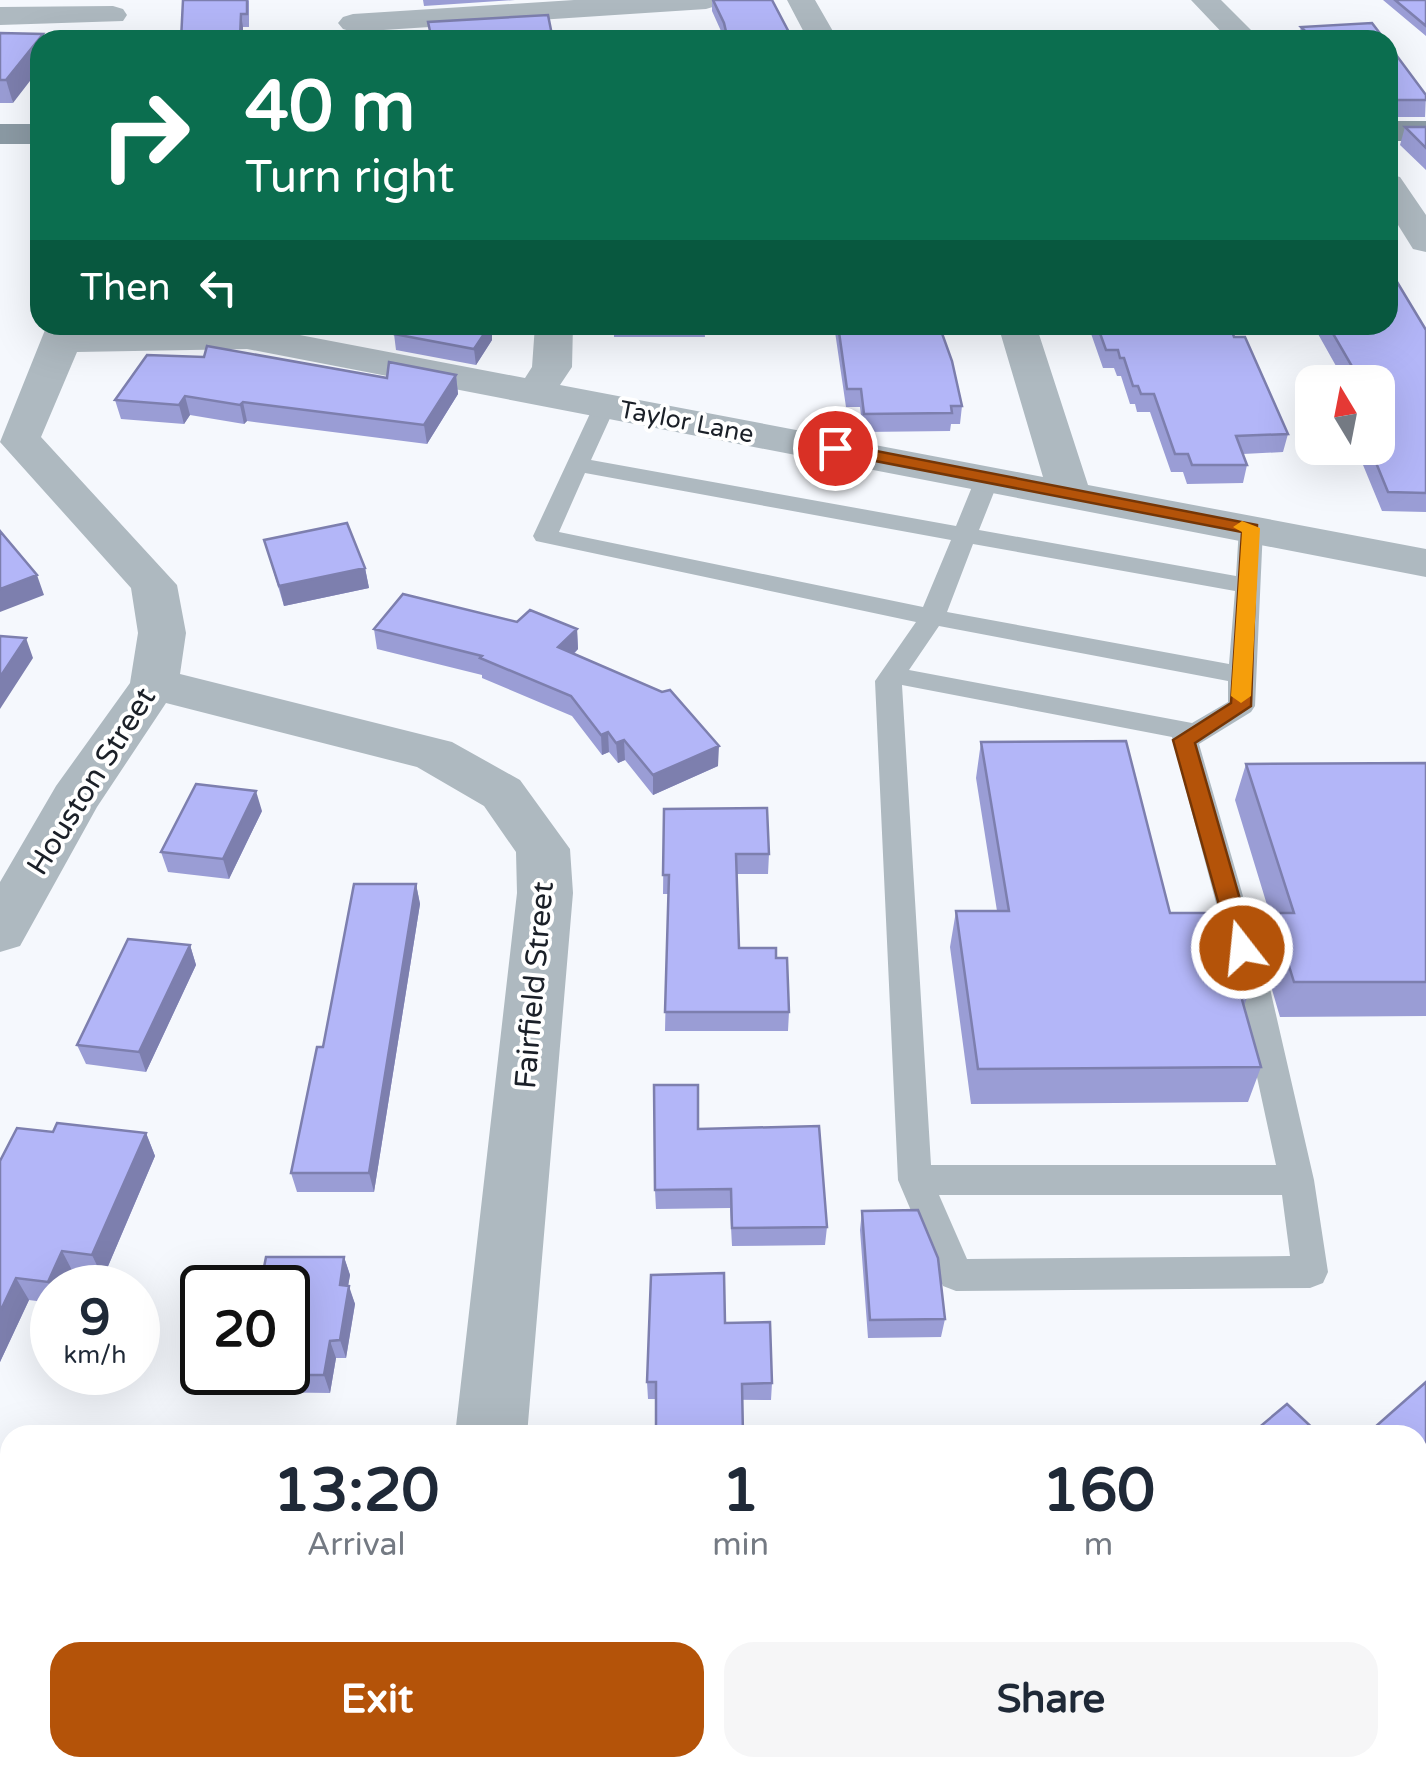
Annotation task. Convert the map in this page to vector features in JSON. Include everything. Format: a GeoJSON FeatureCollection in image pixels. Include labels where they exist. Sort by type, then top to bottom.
{"type":"FeatureCollection","features":[{"type":"Feature","properties":{"kind":"street"},"geometry":{"type":"LineString","coordinates":[[352,21],[706,0]]}},
{"type":"Feature","properties":{"kind":"street"},"geometry":{"type":"LineString","coordinates":[[802,0],[817,30]]}},
{"type":"Feature","properties":{"kind":"street"},"geometry":{"type":"LineString","coordinates":[[1205,0],[1236,30]]}},
{"type":"Feature","properties":{"kind":"street"},"geometry":{"type":"LineString","coordinates":[[0,16],[113,18]]}},
{"type":"Feature","properties":{"kind":"street"},"geometry":{"type":"LineString","coordinates":[[1398,131],[1426,131]]}},
{"type":"Feature","properties":{"kind":"street"},"geometry":{"type":"LineString","coordinates":[[0,134],[30,134]]}},
{"type":"Feature","properties":{"kind":"street"},"geometry":{"type":"LineString","coordinates":[[1398,199],[1426,241]]}},
{"type":"Feature","properties":{"kind":"street"},"geometry":{"type":"LineString","coordinates":[[10,439],[63,335]]}},
{"type":"Feature","properties":{"kind":"street","name":"Taylor Lane"},"geometry":{"type":"LineString","coordinates":[[156,335],[247,337],[1426,562]]}},
{"type":"Feature","properties":{"kind":"street"},"geometry":{"type":"LineString","coordinates":[[536,392],[552,367],[554,335]]}},
{"type":"Feature","properties":{"kind":"street"},"geometry":{"type":"LineString","coordinates":[[1020,335],[1069,493]]}},
{"type":"Feature","properties":{"kind":"street","name":"Houston Street"},"geometry":{"type":"LineString","coordinates":[[0,931],[75,799],[154,684],[162,633],[154,586],[10,439]]}},
{"type":"Feature","properties":{"kind":"street","name":"Fairfield Street"},"geometry":{"type":"LineString","coordinates":[[154,684],[434,754],[502,793],[542,849],[545,893],[491,1425]]}},
{"type":"Feature","properties":{"kind":"lane"},"geometry":{"type":"LineString","coordinates":[[606,405],[545,536],[932,617],[1242,674]]}},
{"type":"Feature","properties":{"kind":"lane"},"geometry":{"type":"LineString","coordinates":[[578,465],[1248,586]]}},
{"type":"Feature","properties":{"kind":"lane"},"geometry":{"type":"LineString","coordinates":[[988,478],[932,617],[888,681],[915,1180],[956,1275],[1310,1272],[1297,1180],[1252,980]]}},
{"type":"Feature","properties":{"kind":"lane"},"geometry":{"type":"LineString","coordinates":[[1242,948],[1184,740],[1241,706],[1251,528]]}},
{"type":"Feature","properties":{"kind":"lane"},"geometry":{"type":"LineString","coordinates":[[892,675],[1196,733]]}},
{"type":"Feature","properties":{"kind":"lane"},"geometry":{"type":"LineString","coordinates":[[915,1180],[1297,1180]]}},
{"type":"Feature","properties":{"kind":"building"},"geometry":{"type":"Polygon","coordinates":[[[183,0],[247,0],[247,14],[241,14],[240,30],[182,30],[183,0]]]}},
{"type":"Feature","properties":{"kind":"building"},"geometry":{"type":"Polygon","coordinates":[[[713,0],[772,0],[788,30],[726,30],[713,0]]]}},
{"type":"Feature","properties":{"kind":"building"},"geometry":{"type":"Polygon","coordinates":[[[1395,0],[1426,0],[1426,26],[1395,0]]]}},
{"type":"Feature","properties":{"kind":"building"},"geometry":{"type":"Polygon","coordinates":[[[548,15],[551,30],[430,30],[428,22],[548,15]]]}},
{"type":"Feature","properties":{"kind":"building"},"geometry":{"type":"Polygon","coordinates":[[[1372,23],[1377,30],[1304,30],[1301,27],[1372,23]]]}},
{"type":"Feature","properties":{"kind":"building"},"geometry":{"type":"Polygon","coordinates":[[[0,33],[30,34],[30,50],[6,80],[0,80],[0,33]]]}},
{"type":"Feature","properties":{"kind":"building"},"geometry":{"type":"Polygon","coordinates":[[[1398,57],[1426,95],[1426,100],[1398,100],[1398,57]]]}},
{"type":"Feature","properties":{"kind":"building"},"geometry":{"type":"Polygon","coordinates":[[[1405,127],[1426,127],[1426,148],[1405,127]]]}},
{"type":"Feature","properties":{"kind":"building"},"geometry":{"type":"Polygon","coordinates":[[[1398,284],[1426,330],[1426,493],[1388,492],[1377,465],[1395,465],[1395,365],[1351,365],[1334,335],[1398,335],[1398,284]]]}},
{"type":"Feature","properties":{"kind":"building"},"geometry":{"type":"Polygon","coordinates":[[[399,335],[483,335],[474,349],[399,335]]]}},
{"type":"Feature","properties":{"kind":"building"},"geometry":{"type":"Polygon","coordinates":[[[839,335],[943,335],[962,406],[951,406],[952,413],[864,414],[861,389],[847,389],[839,335]]]}},
{"type":"Feature","properties":{"kind":"building"},"geometry":{"type":"Polygon","coordinates":[[[1101,335],[1245,337],[1288,434],[1236,436],[1247,465],[1192,465],[1188,454],[1175,454],[1154,394],[1141,394],[1138,386],[1133,386],[1118,350],[1106,350],[1101,335]]]}},
{"type":"Feature","properties":{"kind":"building"},"geometry":{"type":"Polygon","coordinates":[[[207,346],[387,378],[389,362],[456,375],[424,425],[185,396],[179,405],[115,400],[147,355],[204,357],[207,346]]]}},
{"type":"Feature","properties":{"kind":"building"},"geometry":{"type":"Polygon","coordinates":[[[347,523],[365,568],[279,586],[264,540],[347,523]]]}},
{"type":"Feature","properties":{"kind":"building"},"geometry":{"type":"Polygon","coordinates":[[[0,531],[37,575],[0,589],[0,531]]]}},
{"type":"Feature","properties":{"kind":"building"},"geometry":{"type":"Polygon","coordinates":[[[403,594],[517,622],[530,610],[577,629],[558,647],[662,692],[670,690],[719,746],[653,775],[624,740],[616,743],[608,732],[601,735],[571,696],[482,656],[374,629],[403,594]]]}},
{"type":"Feature","properties":{"kind":"building"},"geometry":{"type":"Polygon","coordinates":[[[0,636],[26,638],[0,677],[0,636]]]}},
{"type":"Feature","properties":{"kind":"building"},"geometry":{"type":"Polygon","coordinates":[[[1126,741],[1170,913],[1236,913],[1243,924],[1254,928],[1268,924],[1274,913],[1294,913],[1246,764],[1426,763],[1426,982],[1294,982],[1279,934],[1263,929],[1252,932],[1245,943],[1253,982],[1237,982],[1261,1067],[978,1069],[956,911],[1009,911],[981,742],[1126,741]]]}},
{"type":"Feature","properties":{"kind":"building"},"geometry":{"type":"Polygon","coordinates":[[[196,784],[256,791],[223,859],[161,852],[196,784]]]}},
{"type":"Feature","properties":{"kind":"building"},"geometry":{"type":"Polygon","coordinates":[[[767,808],[769,854],[736,854],[739,948],[776,948],[776,958],[787,958],[789,1012],[665,1012],[669,875],[663,875],[664,809],[767,808]]]}},
{"type":"Feature","properties":{"kind":"building"},"geometry":{"type":"Polygon","coordinates":[[[354,884],[416,884],[369,1173],[291,1173],[317,1047],[323,1047],[354,884]]]}},
{"type":"Feature","properties":{"kind":"building"},"geometry":{"type":"Polygon","coordinates":[[[128,939],[190,945],[139,1052],[77,1045],[128,939]]]}},
{"type":"Feature","properties":{"kind":"building"},"geometry":{"type":"Polygon","coordinates":[[[654,1085],[698,1085],[698,1129],[819,1126],[827,1227],[732,1228],[731,1189],[655,1190],[654,1085]]]}},
{"type":"Feature","properties":{"kind":"building"},"geometry":{"type":"Polygon","coordinates":[[[57,1123],[146,1133],[92,1255],[62,1251],[56,1265],[30,1265],[30,1280],[16,1278],[0,1312],[0,1161],[17,1128],[53,1132],[57,1123]]]}},
{"type":"Feature","properties":{"kind":"building"},"geometry":{"type":"Polygon","coordinates":[[[918,1210],[938,1258],[945,1319],[870,1320],[862,1211],[918,1210]]]}},
{"type":"Feature","properties":{"kind":"building"},"geometry":{"type":"Polygon","coordinates":[[[266,1257],[344,1257],[340,1285],[349,1286],[340,1340],[330,1341],[324,1375],[310,1375],[310,1265],[264,1265],[266,1257]]]}},
{"type":"Feature","properties":{"kind":"building"},"geometry":{"type":"Polygon","coordinates":[[[724,1273],[725,1323],[770,1322],[772,1383],[742,1384],[743,1425],[656,1425],[656,1382],[647,1382],[651,1275],[724,1273]]]}},
{"type":"Feature","properties":{"kind":"building"},"geometry":{"type":"Polygon","coordinates":[[[1426,1382],[1426,1425],[1377,1425],[1426,1382]]]}},
{"type":"Feature","properties":{"kind":"building"},"geometry":{"type":"Polygon","coordinates":[[[1287,1404],[1309,1425],[1262,1425],[1287,1404]]]}},
{"type":"Feature","properties":{"kind":"slow traffic"},"geometry":{"type":"LineString","coordinates":[[1241,696],[1251,528],[1242,527]]}},
{"type":"Feature","properties":{"kind":"route"},"geometry":{"type":"LineString","coordinates":[[835,448],[1251,528],[1241,706],[1184,740],[1242,948]]}}]}
